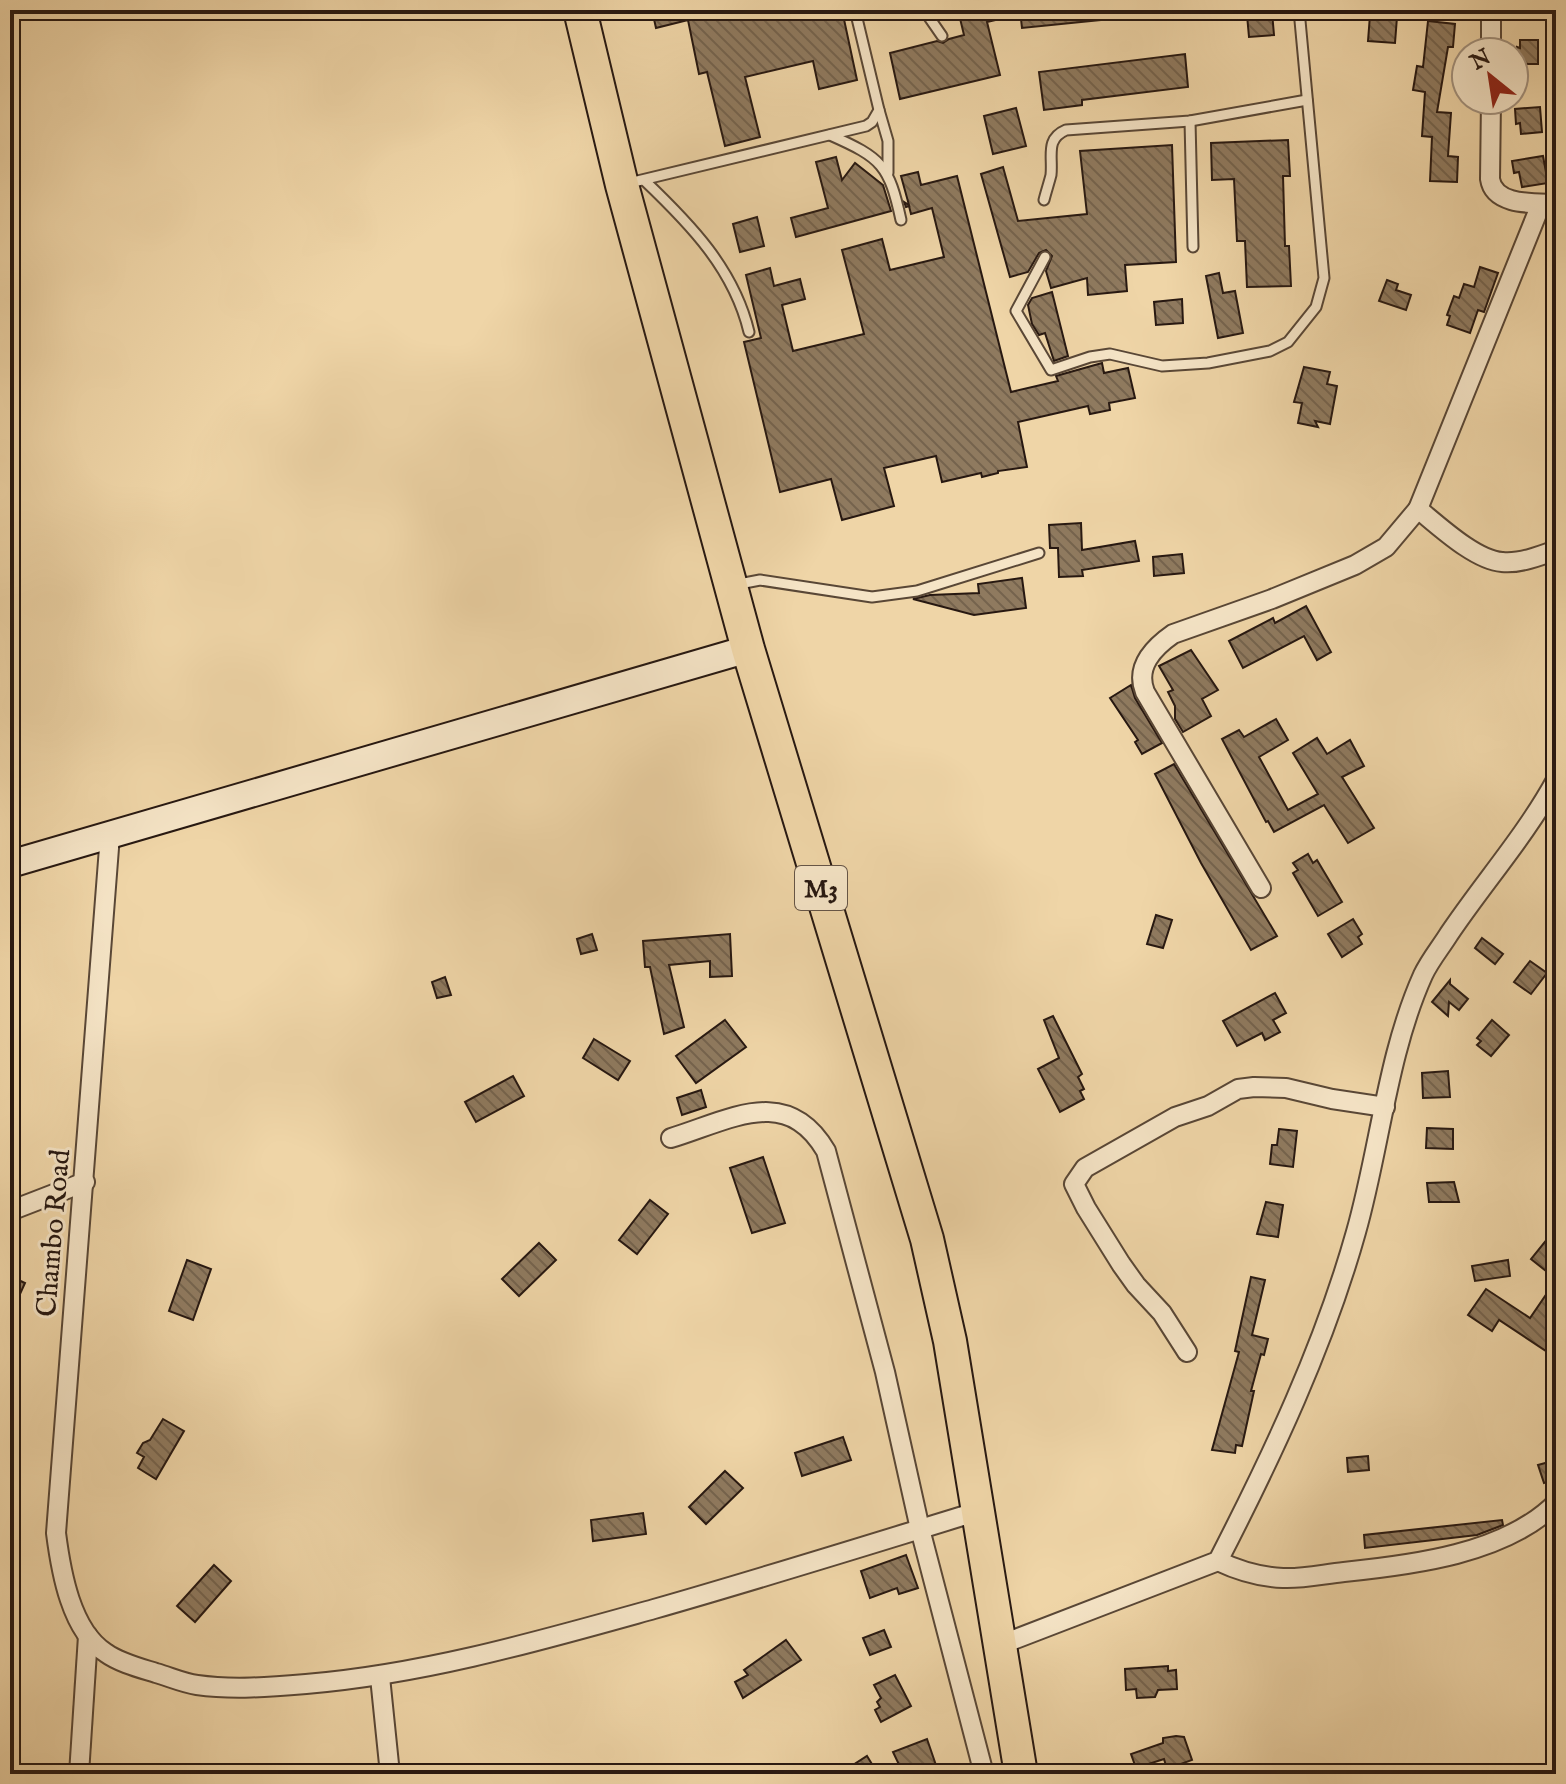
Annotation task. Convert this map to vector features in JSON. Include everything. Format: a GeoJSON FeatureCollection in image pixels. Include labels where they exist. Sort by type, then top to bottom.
{"type":"FeatureCollection","features":[{"type":"Feature","properties":{"kind":"highway","name":"M3"},"geometry":{"type":"LineString","coordinates":[[580,10],[634,183],[748,649],[927,1239],[950,1341],[1021,1774]]}},
{"type":"Feature","properties":{"kind":"main road"},"geometry":{"type":"LineString","coordinates":[[10,864],[748,649]]}},
{"type":"Feature","properties":{"kind":"street"},"geometry":{"type":"LineString","coordinates":[[1491,10],[1491,36]]}},
{"type":"Feature","properties":{"kind":"street"},"geometry":{"type":"LineString","coordinates":[[1261,888],[1145,692],[1141,681],[1145,662],[1158,644],[1173,634],[1355,565],[1386,547],[1418,509],[1549,204],[1504,199],[1493,190],[1490,179],[1491,116]]}},
{"type":"Feature","properties":{"kind":"street"},"geometry":{"type":"LineString","coordinates":[[1418,509],[1470,550],[1501,563],[1540,557],[1556,550]]}},
{"type":"Feature","properties":{"kind":"street"},"geometry":{"type":"LineString","coordinates":[[1000,1645],[1218,1561],[1277,1440],[1324,1328],[1357,1232],[1404,1028],[1424,973],[1470,902],[1523,833],[1556,780]]}},
{"type":"Feature","properties":{"kind":"street","name":"Chambo Road"},"geometry":{"type":"LineString","coordinates":[[79,1774],[88,1636],[72,1601],[56,1533],[110,835]]}},
{"type":"Feature","properties":{"kind":"street"},"geometry":{"type":"LineString","coordinates":[[1187,1352],[1162,1313],[1136,1285],[1086,1208],[1074,1184],[1078,1176],[1085,1168],[1175,1117],[1208,1106],[1238,1089],[1286,1088],[1385,1107]]}},
{"type":"Feature","properties":{"kind":"street"},"geometry":{"type":"LineString","coordinates":[[671,1138],[760,1111],[784,1112],[799,1119],[817,1135],[826,1151],[885,1372],[920,1529],[984,1774]]}},
{"type":"Feature","properties":{"kind":"street"},"geometry":{"type":"LineString","coordinates":[[10,1211],[85,1182]]}},
{"type":"Feature","properties":{"kind":"street"},"geometry":{"type":"LineString","coordinates":[[1218,1561],[1238,1571],[1286,1578],[1403,1566],[1475,1549],[1519,1530],[1556,1503]]}},
{"type":"Feature","properties":{"kind":"street"},"geometry":{"type":"LineString","coordinates":[[88,1636],[107,1655],[196,1685],[266,1687],[380,1677],[462,1661],[556,1636],[979,1511]]}},
{"type":"Feature","properties":{"kind":"street"},"geometry":{"type":"LineString","coordinates":[[380,1677],[390,1774]]}},
{"type":"Feature","properties":{"kind":"lane"},"geometry":{"type":"LineString","coordinates":[[866,10],[855,12],[888,141],[888,173]]}},
{"type":"Feature","properties":{"kind":"lane"},"geometry":{"type":"LineString","coordinates":[[924,10],[942,36]]}},
{"type":"Feature","properties":{"kind":"lane"},"geometry":{"type":"LineString","coordinates":[[1045,257],[1016,311],[1051,370],[1110,354],[1162,366],[1208,363],[1270,351],[1288,342],[1316,307],[1324,278],[1299,10]]}},
{"type":"Feature","properties":{"kind":"lane"},"geometry":{"type":"LineString","coordinates":[[1044,200],[1051,174],[1051,144],[1056,135],[1066,130],[1190,121],[1307,100]]}},
{"type":"Feature","properties":{"kind":"lane"},"geometry":{"type":"LineString","coordinates":[[634,183],[866,126],[879,110]]}},
{"type":"Feature","properties":{"kind":"lane"},"geometry":{"type":"LineString","coordinates":[[1190,121],[1193,247]]}},
{"type":"Feature","properties":{"kind":"lane"},"geometry":{"type":"LineString","coordinates":[[830,135],[873,157],[888,173],[901,220]]}},
{"type":"Feature","properties":{"kind":"lane"},"geometry":{"type":"LineString","coordinates":[[634,183],[676,211],[719,263],[740,299],[749,332]]}},
{"type":"Feature","properties":{"kind":"lane"},"geometry":{"type":"LineString","coordinates":[[731,586],[760,580],[872,597],[917,591],[1039,553]]}},
{"type":"Feature","properties":{"kind":"building"},"geometry":{"type":"Polygon","coordinates":[[[652,10],[842,10],[857,80],[819,89],[813,61],[745,77],[760,137],[725,146],[707,72],[699,74],[688,20],[656,28],[652,10]]]}},
{"type":"Feature","properties":{"kind":"building"},"geometry":{"type":"Polygon","coordinates":[[[958,10],[1016,10],[1017,15],[987,22],[1000,75],[900,99],[890,53],[937,41],[943,43],[964,35],[958,10]]]}},
{"type":"Feature","properties":{"kind":"building"},"geometry":{"type":"Polygon","coordinates":[[[1020,10],[1119,10],[1120,18],[1022,28],[1020,10]]]}},
{"type":"Feature","properties":{"kind":"building"},"geometry":{"type":"Polygon","coordinates":[[[1272,12],[1274,35],[1249,37],[1247,15],[1272,12]]]}},
{"type":"Feature","properties":{"kind":"building"},"geometry":{"type":"Polygon","coordinates":[[[1370,15],[1397,17],[1395,43],[1368,41],[1370,15]]]}},
{"type":"Feature","properties":{"kind":"building"},"geometry":{"type":"Polygon","coordinates":[[[1428,21],[1455,24],[1454,36],[1450,36],[1437,112],[1450,113],[1448,156],[1458,157],[1457,182],[1430,181],[1432,137],[1422,136],[1425,92],[1413,90],[1417,66],[1423,67],[1428,21]]]}},
{"type":"Feature","properties":{"kind":"building"},"geometry":{"type":"Polygon","coordinates":[[[1530,40],[1538,40],[1538,64],[1530,64],[1530,40]]]}},
{"type":"Feature","properties":{"kind":"building"},"geometry":{"type":"Polygon","coordinates":[[[1185,54],[1188,87],[1082,100],[1082,105],[1044,110],[1039,72],[1185,54]]]}},
{"type":"Feature","properties":{"kind":"building"},"geometry":{"type":"Polygon","coordinates":[[[1540,107],[1542,132],[1521,134],[1515,116],[1530,116],[1530,108],[1540,107]]]}},
{"type":"Feature","properties":{"kind":"building"},"geometry":{"type":"Polygon","coordinates":[[[1016,108],[1026,146],[993,154],[984,116],[1016,108]]]}},
{"type":"Feature","properties":{"kind":"building"},"geometry":{"type":"Polygon","coordinates":[[[1288,140],[1290,176],[1283,176],[1285,246],[1289,246],[1291,286],[1247,287],[1245,241],[1237,241],[1234,179],[1212,180],[1211,143],[1288,140]]]}},
{"type":"Feature","properties":{"kind":"building"},"geometry":{"type":"Polygon","coordinates":[[[1172,145],[1176,262],[1125,265],[1127,291],[1088,295],[1087,278],[1051,288],[1046,271],[1052,256],[1046,250],[1039,253],[1028,272],[1010,277],[981,174],[1003,167],[1018,221],[1087,214],[1080,151],[1172,145]]]}},
{"type":"Feature","properties":{"kind":"building"},"geometry":{"type":"Polygon","coordinates":[[[1543,156],[1548,183],[1522,187],[1519,172],[1514,173],[1512,161],[1543,156]]]}},
{"type":"Feature","properties":{"kind":"building"},"geometry":{"type":"Polygon","coordinates":[[[836,157],[842,180],[855,163],[883,185],[891,211],[796,237],[791,218],[828,208],[816,162],[836,157]]]}},
{"type":"Feature","properties":{"kind":"building"},"geometry":{"type":"Polygon","coordinates":[[[918,172],[921,185],[957,176],[1011,392],[1058,381],[1056,376],[1102,363],[1104,373],[1128,368],[1135,398],[1109,403],[1110,410],[1090,414],[1088,406],[1018,422],[1027,467],[942,482],[936,456],[884,468],[894,506],[842,520],[831,479],[780,492],[744,342],[761,338],[746,275],[770,268],[774,286],[800,279],[805,299],[782,305],[793,351],[864,334],[842,250],[882,239],[890,270],[944,257],[932,208],[911,214],[904,202],[909,205],[901,176],[918,172]]]}},
{"type":"Feature","properties":{"kind":"building"},"geometry":{"type":"Polygon","coordinates":[[[757,217],[764,246],[740,252],[733,224],[757,217]]]}},
{"type":"Feature","properties":{"kind":"building"},"geometry":{"type":"Polygon","coordinates":[[[1480,267],[1498,273],[1484,312],[1478,310],[1470,333],[1447,325],[1450,316],[1447,315],[1454,296],[1459,298],[1464,284],[1474,287],[1480,267]]]}},
{"type":"Feature","properties":{"kind":"building"},"geometry":{"type":"Polygon","coordinates":[[[1219,273],[1223,293],[1235,291],[1243,333],[1218,338],[1206,276],[1219,273]]]}},
{"type":"Feature","properties":{"kind":"building"},"geometry":{"type":"Polygon","coordinates":[[[1387,280],[1398,284],[1396,290],[1411,295],[1406,310],[1379,301],[1387,280]]]}},
{"type":"Feature","properties":{"kind":"building"},"geometry":{"type":"Polygon","coordinates":[[[1052,292],[1068,356],[1054,361],[1045,333],[1039,335],[1032,324],[1028,305],[1032,298],[1052,292]]]}},
{"type":"Feature","properties":{"kind":"building"},"geometry":{"type":"Polygon","coordinates":[[[1182,299],[1183,323],[1156,325],[1154,302],[1182,299]]]}},
{"type":"Feature","properties":{"kind":"building"},"geometry":{"type":"Polygon","coordinates":[[[1304,367],[1330,372],[1327,384],[1337,386],[1330,424],[1315,421],[1318,427],[1298,423],[1302,403],[1294,402],[1304,367]]]}},
{"type":"Feature","properties":{"kind":"building"},"geometry":{"type":"Polygon","coordinates":[[[1081,523],[1082,550],[1135,541],[1139,561],[1082,570],[1083,576],[1059,577],[1058,548],[1050,548],[1049,525],[1081,523]]]}},
{"type":"Feature","properties":{"kind":"building"},"geometry":{"type":"Polygon","coordinates":[[[1182,554],[1184,573],[1154,576],[1153,557],[1182,554]]]}},
{"type":"Feature","properties":{"kind":"building"},"geometry":{"type":"Polygon","coordinates":[[[1022,578],[1026,608],[974,615],[913,599],[930,595],[979,593],[978,584],[1022,578]]]}},
{"type":"Feature","properties":{"kind":"building"},"geometry":{"type":"Polygon","coordinates":[[[1306,606],[1331,652],[1317,660],[1304,636],[1243,668],[1229,641],[1273,618],[1275,623],[1306,606]]]}},
{"type":"Feature","properties":{"kind":"building"},"geometry":{"type":"Polygon","coordinates":[[[1191,650],[1218,690],[1202,699],[1211,716],[1183,732],[1175,719],[1175,706],[1168,692],[1173,690],[1159,666],[1191,650]]]}},
{"type":"Feature","properties":{"kind":"building"},"geometry":{"type":"Polygon","coordinates":[[[1131,685],[1135,698],[1162,743],[1142,754],[1135,742],[1138,740],[1110,698],[1131,685]]]}},
{"type":"Feature","properties":{"kind":"building"},"geometry":{"type":"Polygon","coordinates":[[[1276,719],[1288,740],[1259,757],[1288,810],[1318,794],[1293,753],[1317,738],[1327,754],[1350,740],[1364,766],[1342,777],[1374,828],[1348,843],[1324,805],[1274,832],[1222,739],[1239,730],[1244,737],[1276,719]]]}},
{"type":"Feature","properties":{"kind":"building"},"geometry":{"type":"Polygon","coordinates":[[[1174,764],[1277,936],[1251,950],[1155,774],[1174,764]]]}},
{"type":"Feature","properties":{"kind":"building"},"geometry":{"type":"Polygon","coordinates":[[[1308,854],[1313,863],[1317,860],[1342,902],[1318,916],[1293,873],[1298,870],[1293,863],[1308,854]]]}},
{"type":"Feature","properties":{"kind":"building"},"geometry":{"type":"Polygon","coordinates":[[[1156,915],[1172,920],[1163,948],[1147,944],[1156,915]]]}},
{"type":"Feature","properties":{"kind":"building"},"geometry":{"type":"Polygon","coordinates":[[[1353,919],[1362,934],[1358,937],[1362,944],[1342,957],[1328,934],[1353,919]]]}},
{"type":"Feature","properties":{"kind":"building"},"geometry":{"type":"Polygon","coordinates":[[[592,934],[597,950],[581,954],[577,939],[592,934]]]}},
{"type":"Feature","properties":{"kind":"building"},"geometry":{"type":"Polygon","coordinates":[[[730,934],[732,976],[710,977],[710,961],[669,965],[684,1027],[664,1034],[650,967],[645,967],[643,941],[730,934]]]}},
{"type":"Feature","properties":{"kind":"building"},"geometry":{"type":"Polygon","coordinates":[[[1482,938],[1503,954],[1495,964],[1475,948],[1482,938]]]}},
{"type":"Feature","properties":{"kind":"building"},"geometry":{"type":"Polygon","coordinates":[[[1530,961],[1547,973],[1531,994],[1514,982],[1530,961]]]}},
{"type":"Feature","properties":{"kind":"building"},"geometry":{"type":"Polygon","coordinates":[[[445,977],[451,995],[437,998],[432,982],[445,977]]]}},
{"type":"Feature","properties":{"kind":"building"},"geometry":{"type":"Polygon","coordinates":[[[1450,980],[1450,984],[1468,999],[1459,1010],[1449,1002],[1448,1016],[1432,1002],[1450,980]]]}},
{"type":"Feature","properties":{"kind":"building"},"geometry":{"type":"Polygon","coordinates":[[[1275,993],[1286,1013],[1273,1020],[1280,1032],[1265,1040],[1262,1033],[1237,1046],[1223,1021],[1275,993]]]}},
{"type":"Feature","properties":{"kind":"building"},"geometry":{"type":"Polygon","coordinates":[[[1053,1016],[1082,1074],[1078,1077],[1084,1089],[1080,1091],[1084,1099],[1060,1112],[1038,1069],[1059,1058],[1044,1020],[1053,1016]]]}},
{"type":"Feature","properties":{"kind":"building"},"geometry":{"type":"Polygon","coordinates":[[[725,1020],[746,1047],[696,1083],[676,1056],[725,1020]]]}},
{"type":"Feature","properties":{"kind":"building"},"geometry":{"type":"Polygon","coordinates":[[[1492,1020],[1509,1035],[1491,1056],[1477,1045],[1481,1041],[1477,1038],[1492,1020]]]}},
{"type":"Feature","properties":{"kind":"building"},"geometry":{"type":"Polygon","coordinates":[[[594,1039],[630,1061],[618,1080],[583,1058],[594,1039]]]}},
{"type":"Feature","properties":{"kind":"building"},"geometry":{"type":"Polygon","coordinates":[[[1448,1071],[1450,1097],[1423,1098],[1422,1073],[1448,1071]]]}},
{"type":"Feature","properties":{"kind":"building"},"geometry":{"type":"Polygon","coordinates":[[[513,1076],[524,1096],[476,1122],[465,1102],[513,1076]]]}},
{"type":"Feature","properties":{"kind":"building"},"geometry":{"type":"Polygon","coordinates":[[[701,1090],[706,1107],[682,1115],[677,1098],[701,1090]]]}},
{"type":"Feature","properties":{"kind":"building"},"geometry":{"type":"Polygon","coordinates":[[[1427,1128],[1453,1129],[1453,1149],[1426,1148],[1427,1128]]]}},
{"type":"Feature","properties":{"kind":"building"},"geometry":{"type":"Polygon","coordinates":[[[1279,1129],[1297,1131],[1293,1167],[1270,1164],[1272,1145],[1277,1145],[1279,1129]]]}},
{"type":"Feature","properties":{"kind":"building"},"geometry":{"type":"Polygon","coordinates":[[[763,1157],[785,1223],[752,1233],[730,1168],[763,1157]]]}},
{"type":"Feature","properties":{"kind":"building"},"geometry":{"type":"Polygon","coordinates":[[[1454,1182],[1459,1202],[1429,1202],[1427,1183],[1454,1182]]]}},
{"type":"Feature","properties":{"kind":"building"},"geometry":{"type":"Polygon","coordinates":[[[650,1200],[668,1214],[637,1254],[619,1240],[650,1200]]]}},
{"type":"Feature","properties":{"kind":"building"},"geometry":{"type":"Polygon","coordinates":[[[1266,1202],[1283,1205],[1278,1237],[1257,1234],[1266,1202]]]}},
{"type":"Feature","properties":{"kind":"building"},"geometry":{"type":"Polygon","coordinates":[[[1556,1228],[1556,1279],[1531,1259],[1556,1228]]]}},
{"type":"Feature","properties":{"kind":"building"},"geometry":{"type":"Polygon","coordinates":[[[539,1243],[556,1260],[519,1296],[502,1279],[539,1243]]]}},
{"type":"Feature","properties":{"kind":"building"},"geometry":{"type":"Polygon","coordinates":[[[187,1260],[211,1269],[193,1320],[169,1311],[187,1260]]]}},
{"type":"Feature","properties":{"kind":"building"},"geometry":{"type":"Polygon","coordinates":[[[1508,1260],[1510,1276],[1475,1281],[1472,1266],[1508,1260]]]}},
{"type":"Feature","properties":{"kind":"building"},"geometry":{"type":"Polygon","coordinates":[[[10,1276],[25,1283],[10,1316],[10,1276]]]}},
{"type":"Feature","properties":{"kind":"building"},"geometry":{"type":"Polygon","coordinates":[[[1251,1277],[1265,1280],[1252,1335],[1268,1339],[1251,1391],[1254,1391],[1242,1446],[1236,1445],[1235,1453],[1212,1450],[1239,1352],[1235,1351],[1251,1277]]]}},
{"type":"Feature","properties":{"kind":"building"},"geometry":{"type":"Polygon","coordinates":[[[1556,1280],[1556,1336],[1546,1351],[1499,1320],[1492,1331],[1468,1315],[1486,1289],[1530,1318],[1556,1280]]]}},
{"type":"Feature","properties":{"kind":"building"},"geometry":{"type":"Polygon","coordinates":[[[163,1419],[184,1431],[156,1479],[138,1468],[144,1457],[137,1453],[143,1443],[150,1440],[163,1419]]]}},
{"type":"Feature","properties":{"kind":"building"},"geometry":{"type":"Polygon","coordinates":[[[843,1437],[851,1460],[802,1476],[795,1453],[843,1437]]]}},
{"type":"Feature","properties":{"kind":"building"},"geometry":{"type":"Polygon","coordinates":[[[1368,1456],[1369,1470],[1348,1472],[1347,1458],[1368,1456]]]}},
{"type":"Feature","properties":{"kind":"building"},"geometry":{"type":"Polygon","coordinates":[[[1556,1460],[1556,1479],[1544,1483],[1538,1465],[1556,1460]]]}},
{"type":"Feature","properties":{"kind":"building"},"geometry":{"type":"Polygon","coordinates":[[[725,1471],[743,1488],[706,1524],[689,1507],[725,1471]]]}},
{"type":"Feature","properties":{"kind":"building"},"geometry":{"type":"Polygon","coordinates":[[[643,1513],[646,1534],[593,1541],[591,1520],[643,1513]]]}},
{"type":"Feature","properties":{"kind":"building"},"geometry":{"type":"Polygon","coordinates":[[[1502,1520],[1503,1525],[1477,1535],[1365,1548],[1364,1535],[1502,1520]]]}},
{"type":"Feature","properties":{"kind":"building"},"geometry":{"type":"Polygon","coordinates":[[[906,1555],[918,1588],[899,1594],[897,1588],[870,1598],[861,1571],[906,1555]]]}},
{"type":"Feature","properties":{"kind":"building"},"geometry":{"type":"Polygon","coordinates":[[[214,1565],[231,1581],[195,1622],[177,1606],[214,1565]]]}},
{"type":"Feature","properties":{"kind":"building"},"geometry":{"type":"Polygon","coordinates":[[[884,1630],[891,1647],[870,1655],[863,1638],[884,1630]]]}},
{"type":"Feature","properties":{"kind":"building"},"geometry":{"type":"Polygon","coordinates":[[[786,1640],[801,1660],[743,1698],[735,1682],[748,1675],[744,1670],[786,1640]]]}},
{"type":"Feature","properties":{"kind":"building"},"geometry":{"type":"Polygon","coordinates":[[[1168,1666],[1168,1671],[1176,1670],[1177,1689],[1158,1690],[1155,1697],[1137,1698],[1136,1689],[1126,1690],[1125,1669],[1168,1666]]]}},
{"type":"Feature","properties":{"kind":"building"},"geometry":{"type":"Polygon","coordinates":[[[895,1675],[911,1706],[881,1722],[875,1710],[880,1707],[877,1702],[881,1698],[874,1685],[895,1675]]]}},
{"type":"Feature","properties":{"kind":"building"},"geometry":{"type":"Polygon","coordinates":[[[1184,1737],[1192,1760],[1167,1769],[1164,1759],[1136,1768],[1131,1754],[1163,1743],[1163,1738],[1184,1737]]]}},
{"type":"Feature","properties":{"kind":"building"},"geometry":{"type":"Polygon","coordinates":[[[927,1739],[939,1774],[909,1774],[908,1770],[902,1771],[893,1752],[927,1739]]]}},
{"type":"Feature","properties":{"kind":"building"},"geometry":{"type":"Polygon","coordinates":[[[867,1756],[878,1774],[839,1774],[867,1756]]]}}]}
